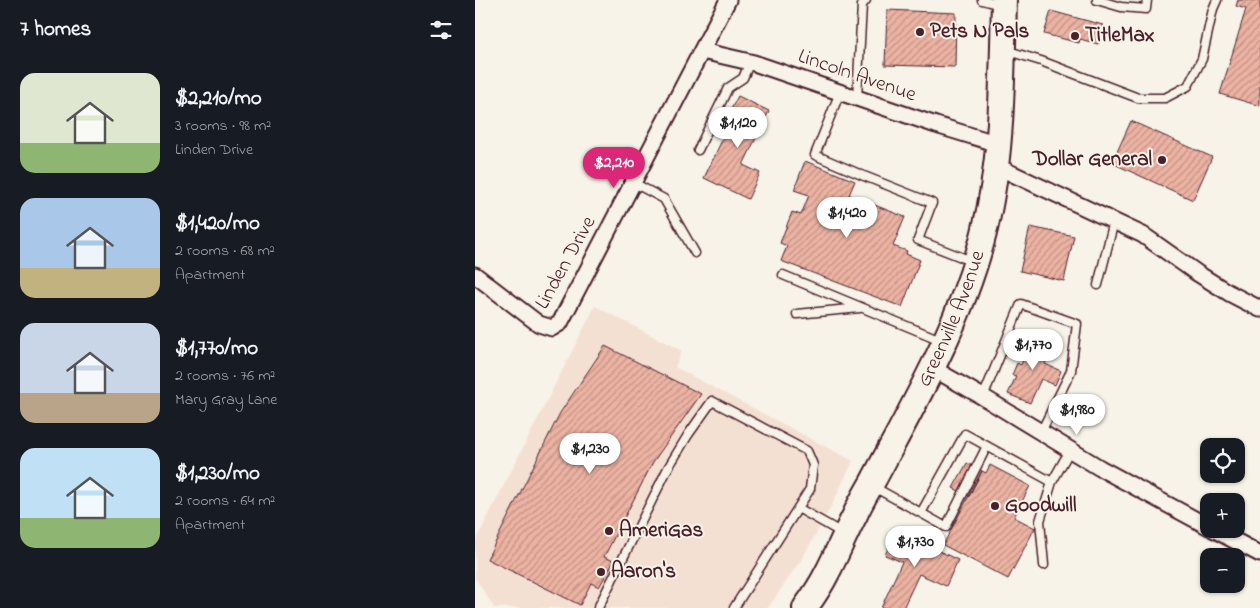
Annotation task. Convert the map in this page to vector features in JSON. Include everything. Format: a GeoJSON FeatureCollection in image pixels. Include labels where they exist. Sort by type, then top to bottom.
{"type":"FeatureCollection","features":[{"type":"Feature","properties":{"kind":"main road","name":"Greenville Avenue"},"geometry":{"type":"LineString","coordinates":[[805,608],[827,574],[845,535],[932,368],[961,304],[976,262],[990,207],[997,155],[1003,50],[997,2]]}},
{"type":"Feature","properties":{"kind":"street","name":"Linden Drive"},"geometry":{"type":"LineString","coordinates":[[475,275],[539,324],[550,328],[556,327],[560,323],[728,0]]}},
{"type":"Feature","properties":{"kind":"street","name":"Lincoln Avenue"},"geometry":{"type":"LineString","coordinates":[[702,51],[750,62],[840,92],[997,155],[1114,221],[1143,235],[1213,283],[1260,310]]}},
{"type":"Feature","properties":{"kind":"street"},"geometry":{"type":"LineString","coordinates":[[932,368],[1100,468],[1200,522]]}},
{"type":"Feature","properties":{"kind":"street"},"geometry":{"type":"LineString","coordinates":[[1230,538],[1260,554]]}},
{"type":"Feature","properties":{"kind":"lane"},"geometry":{"type":"LineString","coordinates":[[857,98],[862,5],[866,0]]}},
{"type":"Feature","properties":{"kind":"lane"},"geometry":{"type":"LineString","coordinates":[[1097,0],[1121,7],[1146,9],[1147,0]]}},
{"type":"Feature","properties":{"kind":"lane"},"geometry":{"type":"LineString","coordinates":[[1003,50],[1041,61],[1138,98],[1165,98],[1188,86],[1202,59],[1213,9],[1217,0]]}},
{"type":"Feature","properties":{"kind":"lane"},"geometry":{"type":"LineString","coordinates":[[698,150],[728,88],[743,78],[750,62]]}},
{"type":"Feature","properties":{"kind":"lane"},"geometry":{"type":"LineString","coordinates":[[840,92],[815,155],[932,203],[918,240],[976,262]]}},
{"type":"Feature","properties":{"kind":"lane"},"geometry":{"type":"LineString","coordinates":[[633,183],[664,199],[695,254]]}},
{"type":"Feature","properties":{"kind":"lane"},"geometry":{"type":"LineString","coordinates":[[1098,285],[1114,221]]}},
{"type":"Feature","properties":{"kind":"lane"},"geometry":{"type":"LineString","coordinates":[[783,275],[944,342]]}},
{"type":"Feature","properties":{"kind":"lane"},"geometry":{"type":"LineString","coordinates":[[983,397],[1021,304],[1077,324],[1071,372],[1041,432]]}},
{"type":"Feature","properties":{"kind":"lane"},"geometry":{"type":"LineString","coordinates":[[797,314],[862,308]]}},
{"type":"Feature","properties":{"kind":"lane"},"geometry":{"type":"LineString","coordinates":[[598,608],[668,468],[712,401],[807,452],[813,465],[810,489],[734,608]]}},
{"type":"Feature","properties":{"kind":"lane"},"geometry":{"type":"LineString","coordinates":[[921,513],[965,434],[1052,482]]}},
{"type":"Feature","properties":{"kind":"lane"},"geometry":{"type":"LineString","coordinates":[[871,485],[946,527],[987,446]]}},
{"type":"Feature","properties":{"kind":"lane"},"geometry":{"type":"LineString","coordinates":[[1044,565],[1040,521],[1052,482],[1070,450]]}},
{"type":"Feature","properties":{"kind":"lane"},"geometry":{"type":"LineString","coordinates":[[798,508],[845,535]]}},
{"type":"Feature","properties":{"kind":"shaded area"},"geometry":{"type":"Polygon","coordinates":[[[595,306],[682,351],[675,367],[853,461],[832,505],[803,557],[768,608],[494,608],[475,578],[475,542],[595,306]]]}},
{"type":"Feature","properties":{"kind":"building"},"geometry":{"type":"Polygon","coordinates":[[[1238,0],[1260,0],[1260,106],[1220,94],[1246,9],[1236,6],[1238,0]]]}},
{"type":"Feature","properties":{"kind":"building"},"geometry":{"type":"Polygon","coordinates":[[[887,10],[956,13],[955,67],[885,65],[887,10]]]}},
{"type":"Feature","properties":{"kind":"building"},"geometry":{"type":"Polygon","coordinates":[[[1051,11],[1103,25],[1098,44],[1080,39],[1079,43],[1044,34],[1051,11]]]}},
{"type":"Feature","properties":{"kind":"building"},"geometry":{"type":"Polygon","coordinates":[[[738,96],[769,111],[743,165],[760,173],[748,199],[704,178],[732,119],[727,117],[738,96]]]}},
{"type":"Feature","properties":{"kind":"building","name":"Dollar General"},"geometry":{"type":"Polygon","coordinates":[[[1131,121],[1212,157],[1193,200],[1112,163],[1131,121]]]}},
{"type":"Feature","properties":{"kind":"building"},"geometry":{"type":"Polygon","coordinates":[[[805,161],[855,181],[849,195],[905,217],[893,246],[907,251],[906,254],[920,260],[902,307],[781,261],[787,246],[780,243],[792,212],[801,215],[809,195],[794,190],[805,161]]]}},
{"type":"Feature","properties":{"kind":"building"},"geometry":{"type":"Polygon","coordinates":[[[1030,227],[1074,236],[1064,281],[1020,271],[1030,227]]]}},
{"type":"Feature","properties":{"kind":"building"},"geometry":{"type":"Polygon","coordinates":[[[1033,337],[1053,346],[1045,364],[1061,371],[1055,385],[1041,379],[1030,403],[1008,394],[1016,376],[1012,375],[1017,363],[1021,365],[1033,337]]]}},
{"type":"Feature","properties":{"kind":"building"},"geometry":{"type":"Polygon","coordinates":[[[605,346],[701,394],[653,462],[604,557],[614,561],[599,587],[591,583],[580,605],[487,559],[560,413],[605,346]]]}},
{"type":"Feature","properties":{"kind":"building"},"geometry":{"type":"Polygon","coordinates":[[[967,463],[982,471],[969,496],[953,488],[967,463]]]}},
{"type":"Feature","properties":{"kind":"building"},"geometry":{"type":"Polygon","coordinates":[[[990,465],[1030,486],[1014,517],[1035,528],[1008,579],[943,545],[982,471],[986,473],[990,465]]]}},
{"type":"Feature","properties":{"kind":"building"},"geometry":{"type":"Polygon","coordinates":[[[896,531],[958,560],[946,586],[919,574],[903,608],[881,608],[902,562],[885,555],[896,531]]]}},
{"type":"Feature","properties":{"kind":"place","name":"Pets N Pals"},"geometry":{"type":"Point","coordinates":[920,32]}},
{"type":"Feature","properties":{"kind":"place","name":"TitleMax"},"geometry":{"type":"Point","coordinates":[1075,36]}},
{"type":"Feature","properties":{"kind":"place","name":"Dollar General"},"geometry":{"type":"Point","coordinates":[1162,160]}},
{"type":"Feature","properties":{"kind":"place","name":"Goodwill"},"geometry":{"type":"Point","coordinates":[995,506]}},
{"type":"Feature","properties":{"kind":"place","name":"AmeriGas"},"geometry":{"type":"Point","coordinates":[609,531]}},
{"type":"Feature","properties":{"kind":"place","name":"Aaron's"},"geometry":{"type":"Point","coordinates":[601,572]}}]}
